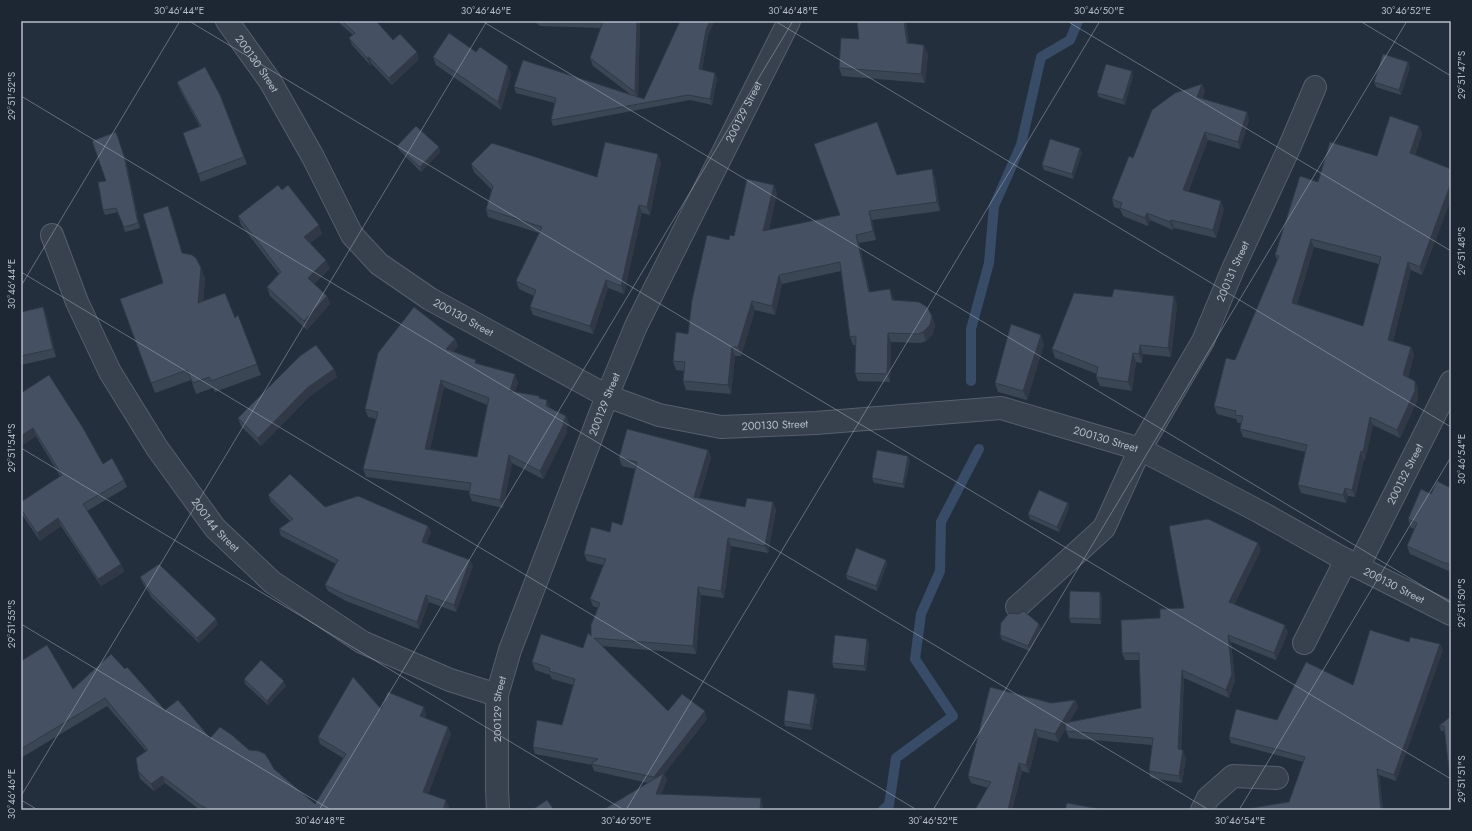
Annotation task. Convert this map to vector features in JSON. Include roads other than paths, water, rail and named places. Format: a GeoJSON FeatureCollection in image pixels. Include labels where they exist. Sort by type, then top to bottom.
{"type":"FeatureCollection","features":[{"type":"Feature","properties":{"kind":"street","name":"200130 Street"},"geometry":{"type":"LineString","coordinates":[[227,21],[270,81],[313,157],[352,235],[379,264],[430,299],[606,396],[659,415],[721,427],[816,423],[1001,408],[1140,449],[1260,512],[1352,563],[1451,614]]}},
{"type":"Feature","properties":{"kind":"street","name":"200129 Street"},"geometry":{"type":"LineString","coordinates":[[498,810],[497,695],[510,650],[606,396],[636,326],[789,21]]}},
{"type":"Feature","properties":{"kind":"street","name":"200131 Street"},"geometry":{"type":"LineString","coordinates":[[1017,607],[1104,528],[1140,449],[1203,341],[1233,269],[1290,146],[1315,87]]}},
{"type":"Feature","properties":{"kind":"street","name":"200144 Street"},"geometry":{"type":"LineString","coordinates":[[52,235],[77,302],[110,372],[157,448],[215,528],[272,582],[362,642],[450,680],[497,695]]}},
{"type":"Feature","properties":{"kind":"street","name":"200132 Street"},"geometry":{"type":"LineString","coordinates":[[1304,643],[1352,563],[1451,382]]}},
{"type":"Feature","properties":{"kind":"street"},"geometry":{"type":"LineString","coordinates":[[1205,804],[1233,776],[1276,778]]}},
{"type":"Feature","properties":{"kind":"waterway"},"geometry":{"type":"LineString","coordinates":[[971,381],[971,329],[989,263],[994,206],[1021,145],[1041,57],[1070,40],[1078,21]]}},
{"type":"Feature","properties":{"kind":"waterway"},"geometry":{"type":"LineString","coordinates":[[883,810],[889,805],[896,758],[953,716],[915,659],[921,614],[940,571],[941,522],[979,449]]}}]}
